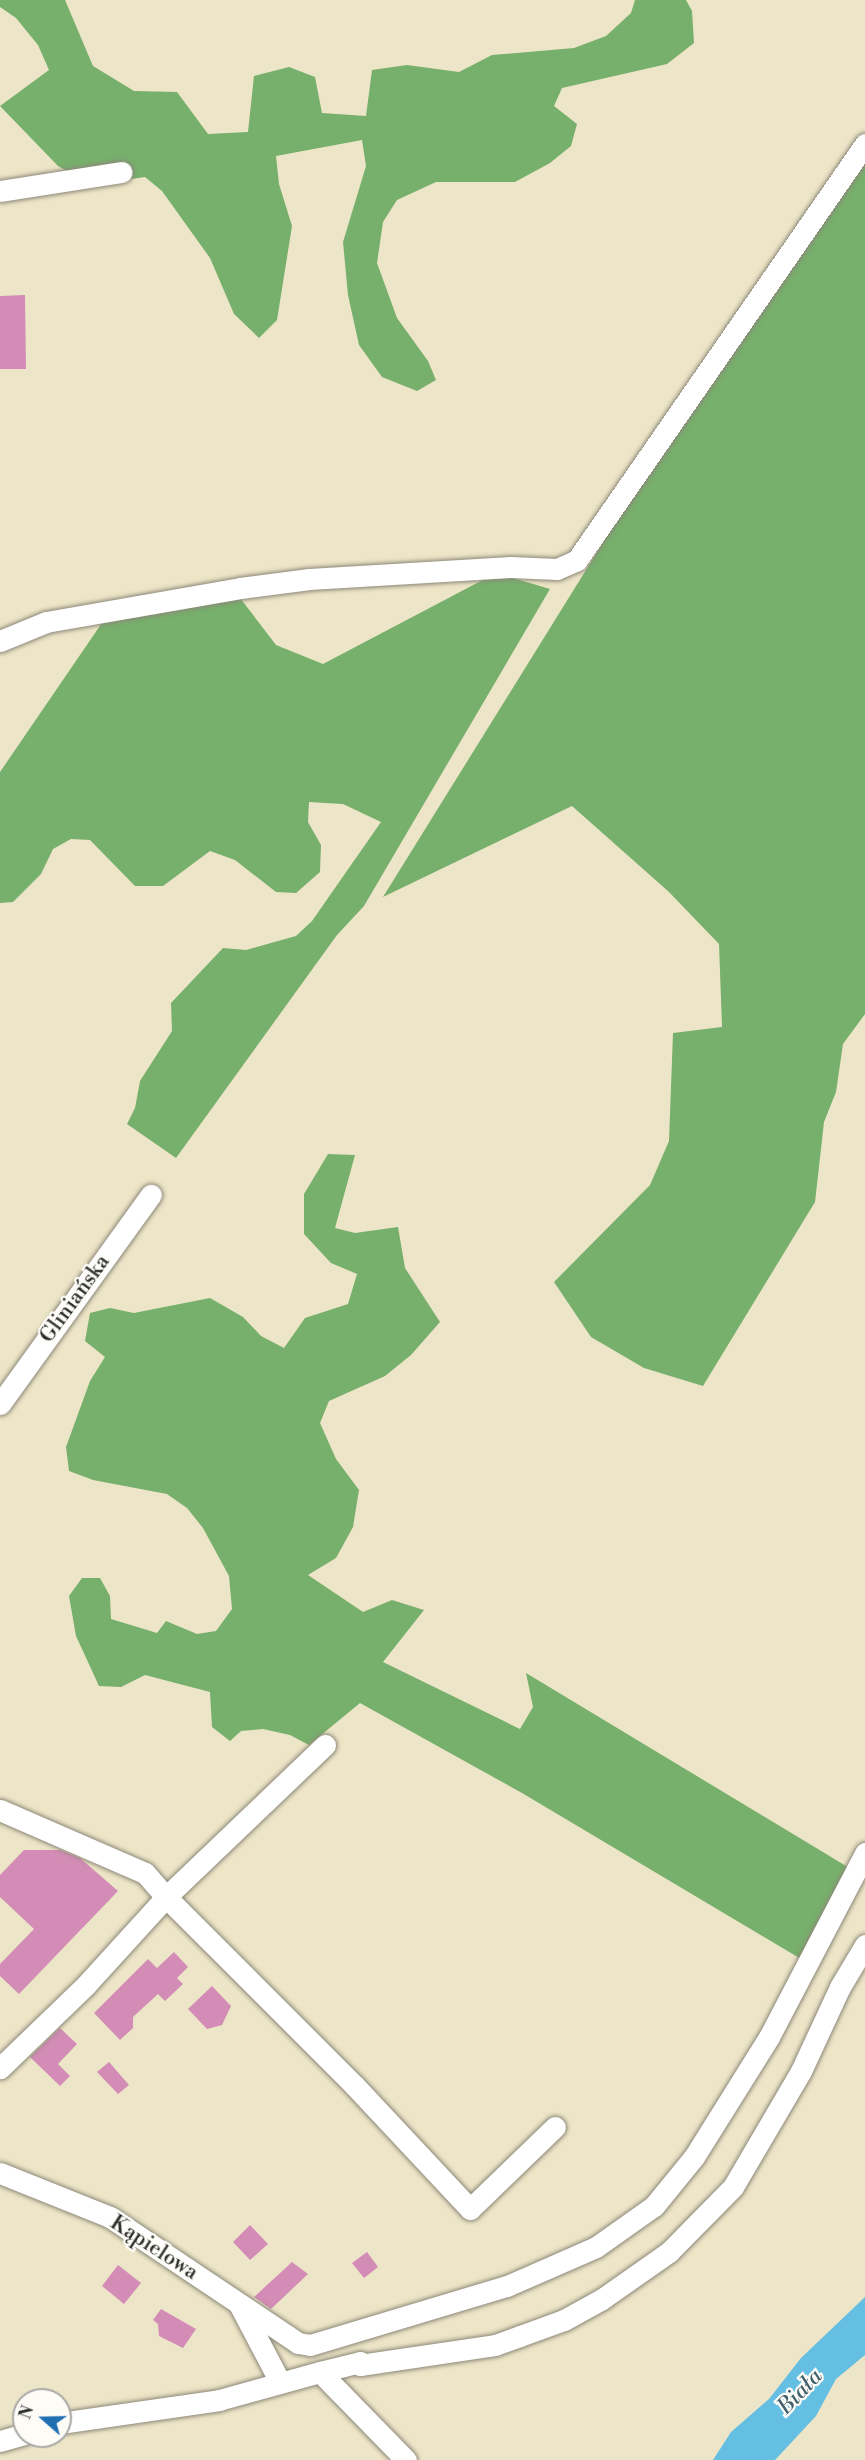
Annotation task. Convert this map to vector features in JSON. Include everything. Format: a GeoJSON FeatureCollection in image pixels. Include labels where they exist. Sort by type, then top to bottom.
{"type":"FeatureCollection","features":[{"type":"Feature","properties":{"kind":"street"},"geometry":{"type":"LineString","coordinates":[[0,641],[46,622],[240,588],[309,579],[511,567],[557,568],[577,560],[865,144]]}},
{"type":"Feature","properties":{"kind":"street"},"geometry":{"type":"LineString","coordinates":[[0,191],[122,172]]}},
{"type":"Feature","properties":{"kind":"street","name":"Gliniańska"},"geometry":{"type":"LineString","coordinates":[[0,1404],[151,1195]]}},
{"type":"Feature","properties":{"kind":"street"},"geometry":{"type":"LineString","coordinates":[[0,2068],[86,1985],[166,1897],[325,1745]]}},
{"type":"Feature","properties":{"kind":"street"},"geometry":{"type":"LineString","coordinates":[[0,1810],[145,1873],[166,1897],[354,2085],[470,2209],[555,2127]]}},
{"type":"Feature","properties":{"kind":"street","name":"Kąpielowa"},"geometry":{"type":"LineString","coordinates":[[0,2173],[110,2217],[298,2343],[310,2345],[507,2286],[596,2247],[654,2206],[694,2157],[769,2037],[865,1853]]}},
{"type":"Feature","properties":{"kind":"street"},"geometry":{"type":"LineString","coordinates":[[186,2410],[362,2359],[360,2365],[495,2345],[564,2320],[602,2299],[669,2252],[733,2187],[801,2071],[840,1987],[865,1945]]}},
{"type":"Feature","properties":{"kind":"street"},"geometry":{"type":"LineString","coordinates":[[238,2304],[280,2382]]}},
{"type":"Feature","properties":{"kind":"street"},"geometry":{"type":"LineString","coordinates":[[320,2372],[406,2460]]}},
{"type":"Feature","properties":{"kind":"street"},"geometry":{"type":"LineString","coordinates":[[72,2421],[219,2400]]}},
{"type":"Feature","properties":{"kind":"green space"},"geometry":{"type":"Polygon","coordinates":[[[0,0],[65,0],[93,66],[134,91],[177,92],[208,134],[248,132],[254,76],[289,67],[315,77],[322,113],[366,116],[372,70],[407,65],[459,72],[492,55],[574,48],[606,36],[631,13],[635,0],[686,0],[692,11],[694,43],[667,64],[562,88],[554,106],[577,124],[571,146],[550,163],[515,182],[436,182],[397,200],[383,222],[377,263],[397,318],[428,361],[436,380],[417,391],[382,377],[359,345],[348,295],[343,242],[366,166],[362,140],[276,156],[279,184],[292,226],[277,320],[259,338],[234,314],[210,258],[162,191],[145,177],[110,182],[76,176],[58,166],[0,106],[49,70],[38,45],[16,18],[0,7],[0,0]]]}},
{"type":"Feature","properties":{"kind":"green space"},"geometry":{"type":"Polygon","coordinates":[[[865,157],[865,1014],[843,1044],[836,1092],[824,1122],[815,1202],[703,1386],[644,1368],[591,1337],[554,1282],[650,1185],[669,1141],[673,1033],[722,1027],[719,944],[669,892],[572,806],[383,897],[694,396],[865,157]]]}},
{"type":"Feature","properties":{"kind":"green space"},"geometry":{"type":"Polygon","coordinates":[[[496,573],[550,589],[364,906],[337,935],[176,1158],[127,1124],[135,1108],[140,1081],[172,1031],[171,1003],[223,948],[246,950],[296,936],[312,921],[381,822],[343,804],[309,802],[308,822],[321,845],[320,872],[296,893],[276,892],[235,860],[210,851],[163,886],[135,886],[90,840],[71,839],[53,849],[41,874],[13,902],[0,903],[0,772],[106,617],[237,594],[276,645],[323,664],[496,573]]]}},
{"type":"Feature","properties":{"kind":"green space"},"geometry":{"type":"Polygon","coordinates":[[[328,1154],[355,1155],[335,1228],[355,1233],[398,1227],[405,1268],[440,1322],[411,1355],[385,1376],[329,1401],[320,1423],[336,1459],[359,1490],[353,1527],[336,1558],[308,1575],[363,1612],[392,1600],[424,1610],[383,1662],[520,1729],[533,1707],[526,1673],[851,1869],[801,1959],[522,1793],[360,1703],[309,1745],[290,1735],[263,1729],[241,1731],[230,1741],[212,1727],[210,1692],[145,1675],[121,1687],[99,1686],[76,1636],[69,1596],[82,1578],[100,1578],[110,1596],[111,1619],[157,1633],[166,1621],[197,1634],[216,1631],[232,1609],[229,1576],[203,1528],[187,1508],[167,1494],[93,1480],[69,1471],[66,1447],[90,1381],[105,1357],[85,1341],[90,1313],[110,1308],[134,1313],[210,1298],[243,1317],[261,1336],[284,1348],[305,1318],[348,1304],[357,1274],[331,1263],[304,1234],[304,1194],[328,1154]]]}},
{"type":"Feature","properties":{"kind":"water","name":"Biała"},"geometry":{"type":"Polygon","coordinates":[[[865,2297],[865,2355],[836,2379],[816,2416],[775,2460],[713,2460],[731,2432],[769,2399],[801,2358],[865,2297]]]}},
{"type":"Feature","properties":{"kind":"building"},"geometry":{"type":"Polygon","coordinates":[[[25,295],[26,369],[0,369],[0,296],[25,295]]]}},
{"type":"Feature","properties":{"kind":"building"},"geometry":{"type":"Polygon","coordinates":[[[24,1850],[60,1850],[80,1858],[118,1891],[19,1994],[0,1976],[0,1964],[34,1929],[0,1897],[0,1875],[24,1850]]]}},
{"type":"Feature","properties":{"kind":"building"},"geometry":{"type":"Polygon","coordinates":[[[174,1952],[188,1967],[177,1978],[183,1984],[165,2001],[158,1994],[133,2017],[133,2028],[120,2040],[94,2013],[148,1959],[157,1968],[174,1952]]]}},
{"type":"Feature","properties":{"kind":"building"},"geometry":{"type":"Polygon","coordinates":[[[212,1986],[231,2006],[222,2025],[207,2029],[188,2009],[212,1986]]]}},
{"type":"Feature","properties":{"kind":"building"},"geometry":{"type":"Polygon","coordinates":[[[60,2028],[77,2044],[58,2064],[70,2076],[60,2086],[30,2057],[60,2028]]]}},
{"type":"Feature","properties":{"kind":"building"},"geometry":{"type":"Polygon","coordinates":[[[109,2062],[129,2085],[118,2094],[97,2072],[109,2062]]]}},
{"type":"Feature","properties":{"kind":"building"},"geometry":{"type":"Polygon","coordinates":[[[250,2225],[268,2244],[250,2260],[233,2242],[250,2225]]]}},
{"type":"Feature","properties":{"kind":"building"},"geometry":{"type":"Polygon","coordinates":[[[367,2252],[378,2267],[364,2278],[352,2263],[367,2252]]]}},
{"type":"Feature","properties":{"kind":"building"},"geometry":{"type":"Polygon","coordinates":[[[292,2262],[308,2274],[271,2309],[254,2297],[292,2262]]]}},
{"type":"Feature","properties":{"kind":"building"},"geometry":{"type":"Polygon","coordinates":[[[118,2265],[141,2283],[124,2304],[102,2286],[118,2265]]]}},
{"type":"Feature","properties":{"kind":"building"},"geometry":{"type":"Polygon","coordinates":[[[161,2309],[196,2329],[183,2348],[159,2336],[158,2324],[153,2320],[161,2309]]]}}]}
